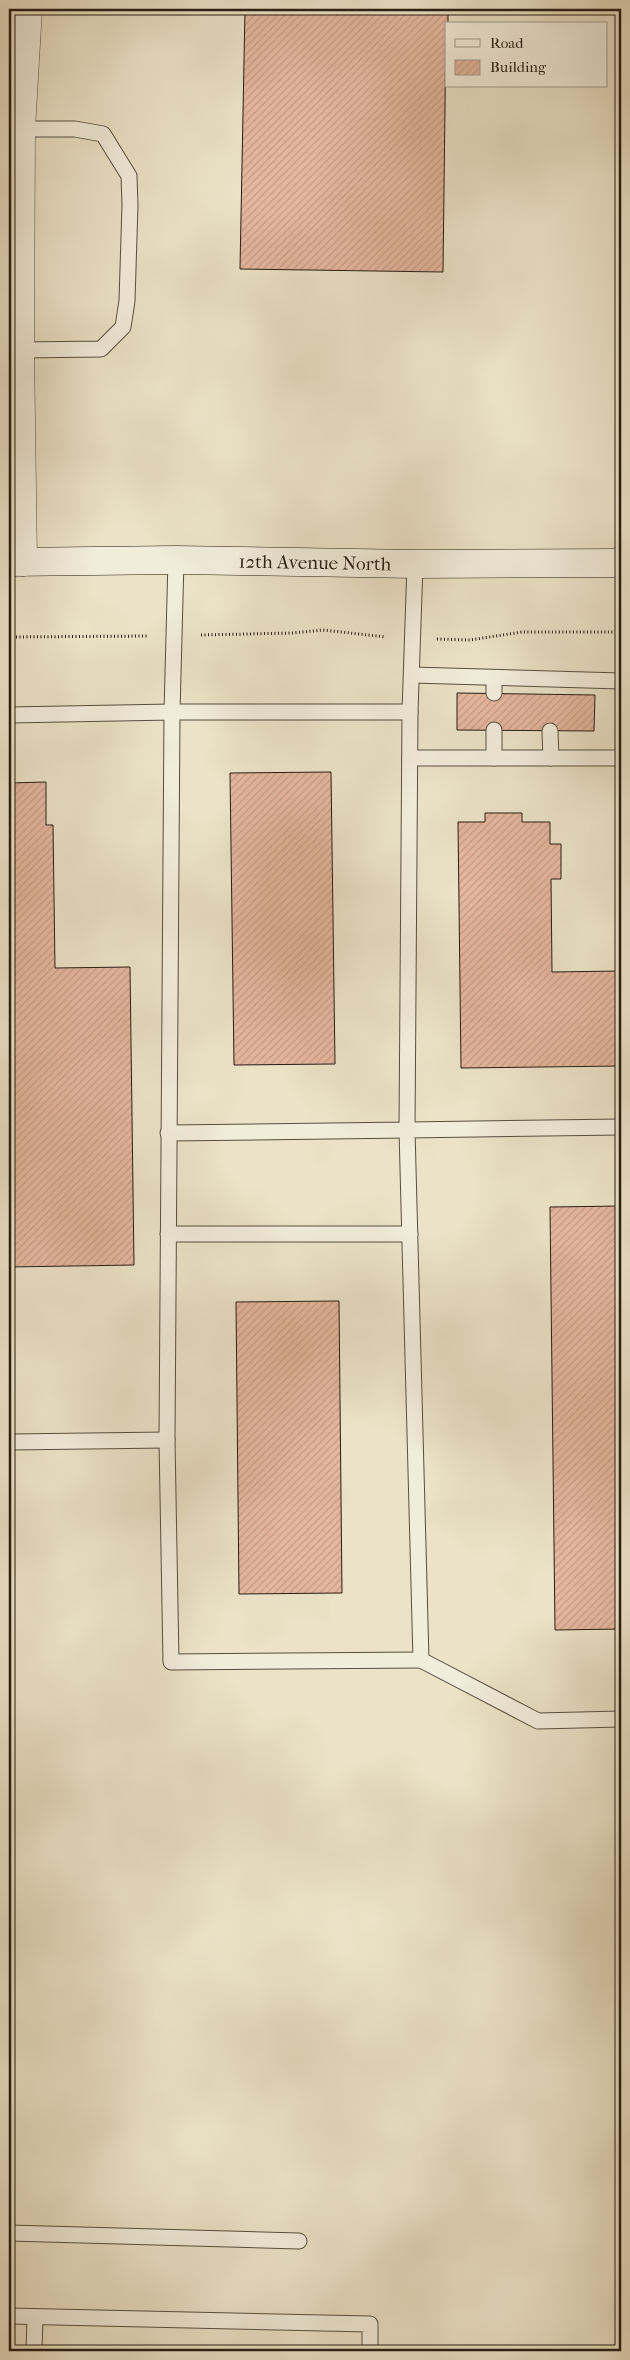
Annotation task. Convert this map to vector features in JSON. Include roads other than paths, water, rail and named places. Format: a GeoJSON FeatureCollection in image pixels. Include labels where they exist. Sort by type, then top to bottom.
{"type":"FeatureCollection","features":[{"type":"Feature","properties":{"kind":"main road"},"geometry":{"type":"LineString","coordinates":[[16,562],[20,350],[14,321],[21,129],[22,9]]}},
{"type":"Feature","properties":{"kind":"main road","name":"12th Avenue North"},"geometry":{"type":"LineString","coordinates":[[16,562],[176,560],[415,564],[621,564]]}},
{"type":"Feature","properties":{"kind":"lane"},"geometry":{"type":"LineString","coordinates":[[20,350],[101,349],[123,327],[127,301],[130,205],[129,176],[103,134],[74,129],[21,129]]}},
{"type":"Feature","properties":{"kind":"lane"},"geometry":{"type":"LineString","coordinates":[[176,560],[173,636],[168,1133],[167,1440],[171,1662],[421,1660],[538,1721],[621,1719]]}},
{"type":"Feature","properties":{"kind":"lane"},"geometry":{"type":"LineString","coordinates":[[415,564],[410,712],[407,1130],[421,1660]]}},
{"type":"Feature","properties":{"kind":"lane"},"geometry":{"type":"LineString","coordinates":[[412,675],[494,678],[549,686],[621,681]]}},
{"type":"Feature","properties":{"kind":"lane"},"geometry":{"type":"LineString","coordinates":[[494,678],[494,693]]}},
{"type":"Feature","properties":{"kind":"lane"},"geometry":{"type":"LineString","coordinates":[[9,715],[172,712],[410,712]]}},
{"type":"Feature","properties":{"kind":"lane"},"geometry":{"type":"LineString","coordinates":[[494,730],[494,758]]}},
{"type":"Feature","properties":{"kind":"lane"},"geometry":{"type":"LineString","coordinates":[[550,731],[551,758]]}},
{"type":"Feature","properties":{"kind":"lane"},"geometry":{"type":"LineString","coordinates":[[410,758],[621,758]]}},
{"type":"Feature","properties":{"kind":"lane"},"geometry":{"type":"LineString","coordinates":[[168,1133],[621,1127]]}},
{"type":"Feature","properties":{"kind":"lane"},"geometry":{"type":"LineString","coordinates":[[168,1234],[410,1234]]}},
{"type":"Feature","properties":{"kind":"lane"},"geometry":{"type":"LineString","coordinates":[[9,1442],[167,1440]]}},
{"type":"Feature","properties":{"kind":"lane"},"geometry":{"type":"LineString","coordinates":[[9,2233],[299,2241]]}},
{"type":"Feature","properties":{"kind":"lane"},"geometry":{"type":"LineString","coordinates":[[9,2316],[370,2324],[370,2351]]}},
{"type":"Feature","properties":{"kind":"lane"},"geometry":{"type":"LineString","coordinates":[[34,2351],[35,2317]]}}]}
